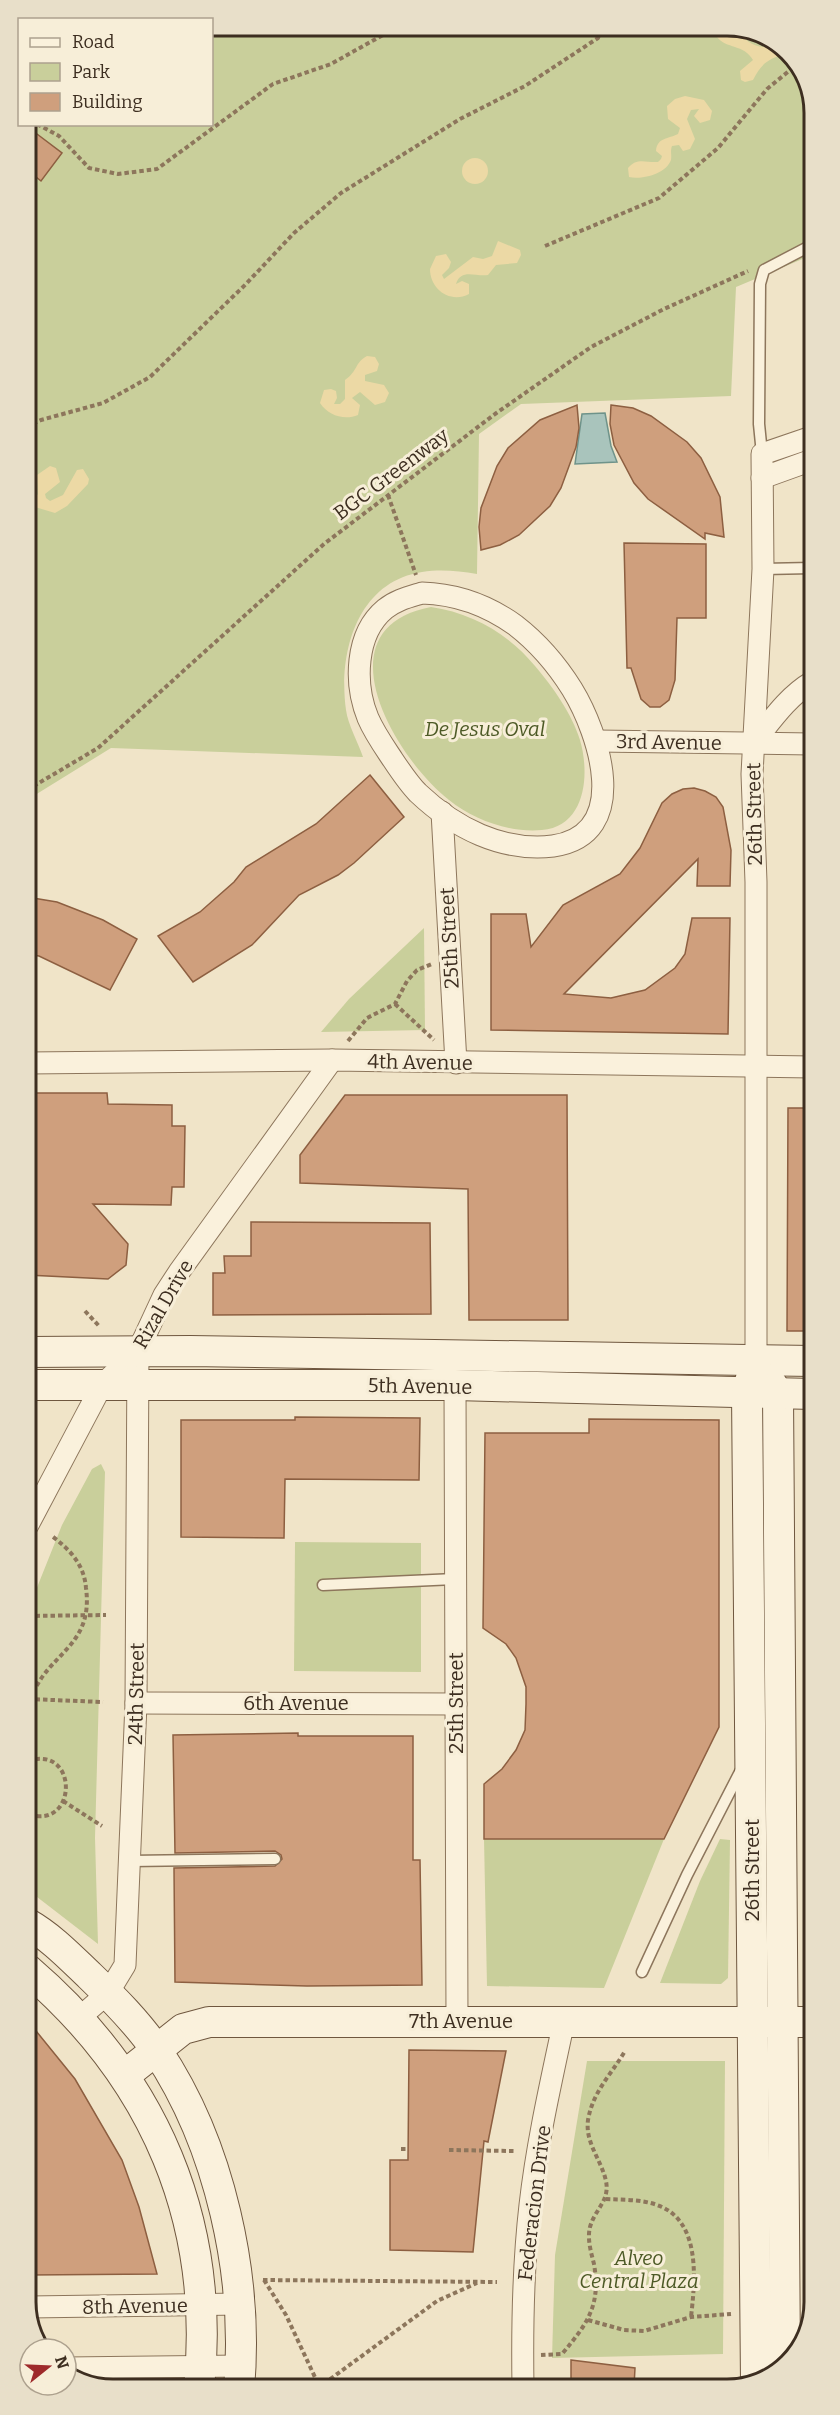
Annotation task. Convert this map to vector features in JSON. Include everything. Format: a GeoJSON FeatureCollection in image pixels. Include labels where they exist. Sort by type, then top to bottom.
{"type":"FeatureCollection","features":[{"type":"Feature","properties":{"kind":"main road","name":"5th Avenue"},"geometry":{"type":"LineString","coordinates":[[36,1352],[138,1351],[804,1361]]}},
{"type":"Feature","properties":{"kind":"main road","name":"26th Street"},"geometry":{"type":"LineString","coordinates":[[756,1359],[747,1393],[756,2373]]}},
{"type":"Feature","properties":{"kind":"main road"},"geometry":{"type":"LineString","coordinates":[[756,1359],[778,1394]]}},
{"type":"Feature","properties":{"kind":"main road","name":"5th Avenue"},"geometry":{"type":"LineString","coordinates":[[36,1385],[455,1386],[804,1394]]}},
{"type":"Feature","properties":{"kind":"main road","name":"26th Street"},"geometry":{"type":"LineString","coordinates":[[778,1394],[784,2354]]}},
{"type":"Feature","properties":{"kind":"main road"},"geometry":{"type":"LineString","coordinates":[[36,1930],[74,1960],[135,2021],[176,2083],[199,2130],[226,2219],[241,2304],[240,2377]]}},
{"type":"Feature","properties":{"kind":"main road"},"geometry":{"type":"LineString","coordinates":[[36,1978],[79,2018],[125,2075],[162,2141],[180,2189],[198,2273],[201,2305],[200,2378]]}},
{"type":"Feature","properties":{"kind":"main road","name":"7th Avenue"},"geometry":{"type":"LineString","coordinates":[[125,2075],[183,2029],[209,2022],[804,2022]]}},
{"type":"Feature","properties":{"kind":"street"},"geometry":{"type":"LineString","coordinates":[[762,454],[804,440]]}},
{"type":"Feature","properties":{"kind":"street","name":"26th Street"},"geometry":{"type":"LineString","coordinates":[[756,1359],[753,743],[759,688],[762,454]]}},
{"type":"Feature","properties":{"kind":"street"},"geometry":{"type":"LineString","coordinates":[[762,478],[804,463]]}},
{"type":"Feature","properties":{"kind":"street"},"geometry":{"type":"LineString","coordinates":[[422,593],[443,594],[466,599],[493,611],[516,626],[556,666],[577,698],[597,741],[602,789],[601,807],[593,824],[580,837],[561,844],[536,848],[510,845],[466,829],[417,792],[398,768],[368,718],[360,687],[360,660],[370,624],[386,608],[402,599],[422,593]]}},
{"type":"Feature","properties":{"kind":"street"},"geometry":{"type":"LineString","coordinates":[[753,743],[775,714],[804,686]]}},
{"type":"Feature","properties":{"kind":"street","name":"3rd Avenue"},"geometry":{"type":"LineString","coordinates":[[597,741],[804,744]]}},
{"type":"Feature","properties":{"kind":"street","name":"25th Street"},"geometry":{"type":"LineString","coordinates":[[442,812],[456,1064]]}},
{"type":"Feature","properties":{"kind":"street","name":"4th Avenue"},"geometry":{"type":"LineString","coordinates":[[36,1063],[332,1060],[456,1064],[804,1067]]}},
{"type":"Feature","properties":{"kind":"street","name":"Rizal Drive"},"geometry":{"type":"LineString","coordinates":[[36,1508],[102,1385],[138,1351],[164,1295],[179,1272],[332,1060]]}},
{"type":"Feature","properties":{"kind":"street","name":"24th Street"},"geometry":{"type":"LineString","coordinates":[[79,2018],[108,1993],[125,1965],[136,1703],[140,1384],[138,1351]]}},
{"type":"Feature","properties":{"kind":"street","name":"25th Street"},"geometry":{"type":"LineString","coordinates":[[455,1386],[457,2021]]}},
{"type":"Feature","properties":{"kind":"street","name":"6th Avenue"},"geometry":{"type":"LineString","coordinates":[[136,1703],[456,1704]]}},
{"type":"Feature","properties":{"kind":"street","name":"Federacion Drive"},"geometry":{"type":"LineString","coordinates":[[523,2379],[522,2321],[530,2203],[564,2021]]}},
{"type":"Feature","properties":{"kind":"street","name":"8th Avenue"},"geometry":{"type":"LineString","coordinates":[[36,2307],[241,2304]]}},
{"type":"Feature","properties":{"kind":"street"},"geometry":{"type":"LineString","coordinates":[[78,2369],[200,2378],[240,2377]]}},
{"type":"Feature","properties":{"kind":"lane"},"geometry":{"type":"LineString","coordinates":[[761,269],[804,249]]}},
{"type":"Feature","properties":{"kind":"lane","name":"26th Street"},"geometry":{"type":"LineString","coordinates":[[761,269],[759,424],[762,454]]}},
{"type":"Feature","properties":{"kind":"lane"},"geometry":{"type":"LineString","coordinates":[[762,569],[804,568]]}},
{"type":"Feature","properties":{"kind":"lane"},"geometry":{"type":"LineString","coordinates":[[322,1585],[455,1579]]}},
{"type":"Feature","properties":{"kind":"lane"},"geometry":{"type":"LineString","coordinates":[[642,1972],[687,1875],[751,1751]]}},
{"type":"Feature","properties":{"kind":"lane"},"geometry":{"type":"LineString","coordinates":[[130,1861],[275,1859]]}},
{"type":"Feature","properties":{"kind":"path"},"geometry":{"type":"LineString","coordinates":[[41,126],[59,136],[89,168],[118,174],[157,169],[273,84],[331,64],[381,36]]}},
{"type":"Feature","properties":{"kind":"path"},"geometry":{"type":"LineString","coordinates":[[36,422],[103,402],[150,377],[246,284],[294,233],[341,193],[442,129],[525,86],[599,36]]}},
{"type":"Feature","properties":{"kind":"path"},"geometry":{"type":"LineString","coordinates":[[546,246],[660,198],[718,148],[767,89],[791,70]]}},
{"type":"Feature","properties":{"kind":"path","name":"BGC Greenway"},"geometry":{"type":"LineString","coordinates":[[36,785],[98,748],[324,544],[591,346],[664,309],[761,269]]}},
{"type":"Feature","properties":{"kind":"path"},"geometry":{"type":"LineString","coordinates":[[388,495],[422,593]]}},
{"type":"Feature","properties":{"kind":"path"},"geometry":{"type":"LineString","coordinates":[[332,1060],[366,1018],[395,1004],[407,981],[417,970],[450,959]]}},
{"type":"Feature","properties":{"kind":"path"},"geometry":{"type":"LineString","coordinates":[[395,1004],[456,1064]]}},
{"type":"Feature","properties":{"kind":"path"},"geometry":{"type":"LineString","coordinates":[[85,1311],[102,1328]]}},
{"type":"Feature","properties":{"kind":"path"},"geometry":{"type":"LineString","coordinates":[[36,1688],[82,1629],[87,1615],[86,1580],[78,1560],[52,1536]]}},
{"type":"Feature","properties":{"kind":"path"},"geometry":{"type":"LineString","coordinates":[[36,1616],[106,1615]]}},
{"type":"Feature","properties":{"kind":"path"},"geometry":{"type":"LineString","coordinates":[[36,1700],[103,1702]]}},
{"type":"Feature","properties":{"kind":"path"},"geometry":{"type":"LineString","coordinates":[[36,1758],[53,1762],[60,1768],[67,1789],[63,1801],[54,1812],[36,1815]]}},
{"type":"Feature","properties":{"kind":"path"},"geometry":{"type":"LineString","coordinates":[[63,1801],[102,1826]]}},
{"type":"Feature","properties":{"kind":"path"},"geometry":{"type":"LineString","coordinates":[[541,2355],[562,2354],[594,2310],[597,2284],[590,2228],[594,2216],[606,2199],[606,2181],[590,2142],[588,2122],[597,2091],[625,2051]]}},
{"type":"Feature","properties":{"kind":"path"},"geometry":{"type":"LineString","coordinates":[[401,2149],[408,2149]]}},
{"type":"Feature","properties":{"kind":"path"},"geometry":{"type":"LineString","coordinates":[[449,2150],[514,2151]]}},
{"type":"Feature","properties":{"kind":"path"},"geometry":{"type":"LineString","coordinates":[[606,2199],[640,2201],[661,2207],[682,2224],[690,2247],[695,2277],[691,2317]]}},
{"type":"Feature","properties":{"kind":"path"},"geometry":{"type":"LineString","coordinates":[[315,2379],[286,2315],[263,2280],[497,2282]]}},
{"type":"Feature","properties":{"kind":"path"},"geometry":{"type":"LineString","coordinates":[[331,2379],[437,2301],[480,2281]]}},
{"type":"Feature","properties":{"kind":"path"},"geometry":{"type":"LineString","coordinates":[[588,2320],[624,2330],[644,2331],[691,2317],[735,2314]]}},
{"type":"Feature","properties":{"kind":"green space"},"geometry":{"type":"Polygon","coordinates":[[[213,36],[732,36],[757,42],[782,58],[796,79],[803,103],[804,258],[736,287],[731,396],[521,404],[479,434],[477,574],[436,571],[400,578],[382,590],[367,605],[349,644],[344,688],[346,710],[363,757],[111,748],[36,794],[36,126],[213,126],[213,36]]]}},
{"type":"Feature","properties":{"kind":"green space","name":"De Jesus Oval"},"geometry":{"type":"Polygon","coordinates":[[[431,607],[475,620],[514,644],[535,666],[567,711],[580,740],[584,782],[576,809],[568,819],[557,826],[542,830],[517,829],[493,824],[470,814],[449,800],[428,780],[407,755],[390,726],[377,695],[373,666],[379,640],[397,620],[431,607]]]}},
{"type":"Feature","properties":{"kind":"green space"},"geometry":{"type":"Polygon","coordinates":[[[424,928],[425,1030],[321,1032],[349,999],[424,928]]]}},
{"type":"Feature","properties":{"kind":"green space"},"geometry":{"type":"Polygon","coordinates":[[[101,1464],[105,1472],[95,1838],[98,1944],[36,1896],[36,1590],[62,1525],[92,1469],[101,1464]]]}},
{"type":"Feature","properties":{"kind":"green space"},"geometry":{"type":"Polygon","coordinates":[[[295,1542],[421,1543],[421,1672],[294,1671],[295,1542]]]}},
{"type":"Feature","properties":{"kind":"green space"},"geometry":{"type":"Polygon","coordinates":[[[484,1839],[664,1839],[604,1988],[487,1986],[484,1839]]]}},
{"type":"Feature","properties":{"kind":"green space"},"geometry":{"type":"Polygon","coordinates":[[[720,1839],[730,1840],[728,1978],[721,1984],[660,1983],[700,1881],[720,1839]]]}},
{"type":"Feature","properties":{"kind":"green space","name":"Alveo Central Plaza"},"geometry":{"type":"Polygon","coordinates":[[[587,2061],[725,2061],[723,2354],[552,2358],[555,2255],[587,2061]]]}},
{"type":"Feature","properties":{"kind":"sand"},"geometry":{"type":"Polygon","coordinates":[[[717,37],[742,37],[754,45],[767,47],[779,56],[767,62],[753,80],[745,82],[741,80],[740,71],[753,60],[745,51],[717,37]]]}},
{"type":"Feature","properties":{"kind":"sand"},"geometry":{"type":"Polygon","coordinates":[[[685,96],[704,100],[712,111],[710,120],[700,123],[694,116],[699,109],[691,110],[687,119],[695,139],[690,149],[683,151],[679,145],[672,146],[671,160],[664,169],[647,177],[629,177],[628,168],[631,165],[642,161],[658,162],[661,159],[662,156],[656,151],[657,146],[664,139],[678,134],[680,128],[668,119],[667,106],[675,99],[685,96]]]}},
{"type":"Feature","properties":{"kind":"sand"},"geometry":{"type":"Polygon","coordinates":[[[475,158],[484,162],[488,171],[484,180],[475,184],[466,180],[462,171],[466,162],[475,158]]]}},
{"type":"Feature","properties":{"kind":"sand"},"geometry":{"type":"Polygon","coordinates":[[[498,241],[520,250],[521,255],[517,263],[496,265],[488,275],[461,276],[456,284],[462,281],[469,284],[469,294],[462,297],[448,296],[433,283],[430,269],[436,256],[446,254],[451,262],[442,275],[444,279],[473,257],[483,259],[492,256],[498,241]]]}},
{"type":"Feature","properties":{"kind":"sand"},"geometry":{"type":"Polygon","coordinates":[[[367,356],[375,357],[379,364],[377,371],[365,375],[365,381],[384,385],[389,393],[385,402],[375,405],[360,392],[352,398],[360,405],[358,415],[342,417],[327,411],[320,403],[324,390],[336,391],[337,398],[334,404],[340,404],[345,399],[345,380],[367,356]]]}},
{"type":"Feature","properties":{"kind":"sand"},"geometry":{"type":"Polygon","coordinates":[[[50,466],[56,468],[60,482],[45,494],[50,501],[63,495],[77,470],[83,469],[89,479],[88,484],[67,506],[55,513],[36,507],[37,475],[50,466]]]}},
{"type":"Feature","properties":{"kind":"water"},"geometry":{"type":"Polygon","coordinates":[[[605,413],[611,446],[617,462],[575,464],[582,414],[605,413]]]}},
{"type":"Feature","properties":{"kind":"building"},"geometry":{"type":"Polygon","coordinates":[[[36,135],[62,153],[41,181],[36,177],[36,135]]]}},
{"type":"Feature","properties":{"kind":"building"},"geometry":{"type":"Polygon","coordinates":[[[577,405],[579,428],[576,447],[561,488],[550,506],[519,535],[500,545],[481,550],[479,527],[481,508],[497,466],[508,448],[540,420],[577,405]]]}},
{"type":"Feature","properties":{"kind":"building"},"geometry":{"type":"Polygon","coordinates":[[[611,405],[633,408],[651,416],[687,442],[701,458],[720,497],[724,537],[705,533],[705,539],[648,499],[634,483],[614,445],[610,424],[611,405]]]}},
{"type":"Feature","properties":{"kind":"building"},"geometry":{"type":"Polygon","coordinates":[[[624,543],[706,544],[706,618],[677,618],[675,680],[669,700],[660,707],[650,707],[641,699],[631,668],[627,668],[624,543]]]}},
{"type":"Feature","properties":{"kind":"building"},"geometry":{"type":"Polygon","coordinates":[[[370,775],[404,817],[338,875],[299,895],[252,945],[193,982],[158,936],[200,912],[234,882],[246,867],[316,824],[370,775]]]}},
{"type":"Feature","properties":{"kind":"building"},"geometry":{"type":"Polygon","coordinates":[[[694,788],[716,797],[723,807],[731,850],[730,886],[697,886],[698,859],[564,994],[611,998],[645,990],[675,968],[685,954],[692,918],[730,918],[728,1034],[491,1030],[491,914],[526,914],[531,947],[563,905],[620,874],[640,848],[662,803],[672,794],[683,789],[694,788]]]}},
{"type":"Feature","properties":{"kind":"building"},"geometry":{"type":"Polygon","coordinates":[[[36,898],[57,902],[103,920],[137,939],[110,990],[36,956],[36,898]]]}},
{"type":"Feature","properties":{"kind":"building"},"geometry":{"type":"Polygon","coordinates":[[[36,1093],[107,1093],[108,1104],[172,1105],[172,1126],[185,1126],[184,1187],[172,1187],[171,1205],[93,1204],[128,1244],[126,1265],[108,1279],[36,1275],[36,1093]]]}},
{"type":"Feature","properties":{"kind":"building"},"geometry":{"type":"Polygon","coordinates":[[[345,1095],[567,1095],[568,1320],[469,1320],[468,1189],[300,1183],[300,1155],[345,1095]]]}},
{"type":"Feature","properties":{"kind":"building"},"geometry":{"type":"Polygon","coordinates":[[[788,1108],[804,1108],[804,1331],[787,1331],[788,1108]]]}},
{"type":"Feature","properties":{"kind":"building"},"geometry":{"type":"Polygon","coordinates":[[[251,1222],[430,1223],[431,1314],[213,1315],[213,1273],[225,1273],[224,1256],[251,1256],[251,1222]]]}},
{"type":"Feature","properties":{"kind":"building"},"geometry":{"type":"Polygon","coordinates":[[[295,1417],[420,1418],[419,1480],[285,1479],[284,1538],[181,1537],[181,1420],[295,1420],[295,1417]]]}},
{"type":"Feature","properties":{"kind":"building"},"geometry":{"type":"Polygon","coordinates":[[[589,1419],[719,1420],[719,1727],[664,1839],[484,1839],[484,1784],[502,1769],[516,1750],[525,1730],[526,1704],[526,1687],[516,1658],[506,1644],[483,1628],[485,1433],[589,1433],[589,1419]]]}},
{"type":"Feature","properties":{"kind":"building"},"geometry":{"type":"Polygon","coordinates":[[[298,1733],[298,1736],[413,1736],[413,1860],[420,1860],[422,1985],[307,1986],[175,1982],[174,1868],[275,1866],[282,1859],[281,1855],[275,1851],[175,1853],[173,1735],[298,1733]]]}},
{"type":"Feature","properties":{"kind":"building"},"geometry":{"type":"Polygon","coordinates":[[[36,2031],[75,2079],[122,2160],[139,2207],[157,2274],[36,2275],[36,2031]]]}},
{"type":"Feature","properties":{"kind":"building"},"geometry":{"type":"Polygon","coordinates":[[[409,2050],[506,2051],[488,2142],[484,2141],[473,2252],[390,2250],[390,2160],[408,2160],[409,2050]]]}},
{"type":"Feature","properties":{"kind":"building"},"geometry":{"type":"Polygon","coordinates":[[[571,2360],[635,2368],[634,2379],[571,2379],[571,2360]]]}}]}
